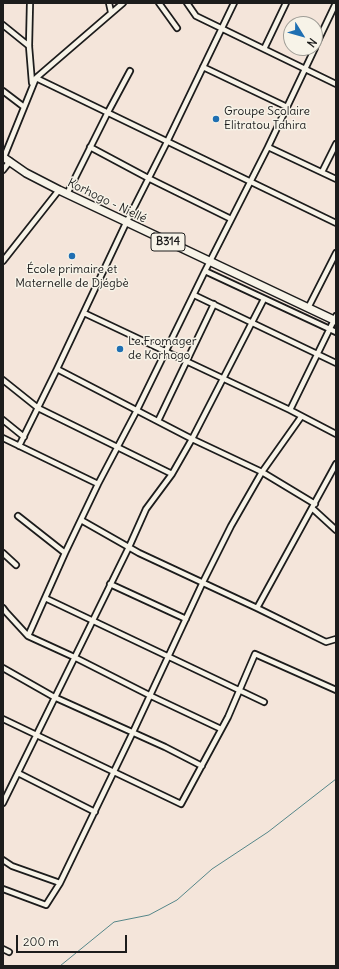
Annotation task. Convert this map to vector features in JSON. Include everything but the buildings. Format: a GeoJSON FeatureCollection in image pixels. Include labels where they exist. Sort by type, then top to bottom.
{"type":"FeatureCollection","features":[{"type":"Feature","properties":{"kind":"main road","name":"Korhogo - Niellé"},"geometry":{"type":"LineString","coordinates":[[6,158],[26,173],[66,194],[308,308],[335,319]]}},
{"type":"Feature","properties":{"kind":"street"},"geometry":{"type":"LineString","coordinates":[[30,3],[29,46],[33,84]]}},
{"type":"Feature","properties":{"kind":"street"},"geometry":{"type":"LineString","coordinates":[[109,3],[111,12]]}},
{"type":"Feature","properties":{"kind":"street"},"geometry":{"type":"LineString","coordinates":[[3,170],[24,107],[36,78],[123,3]]}},
{"type":"Feature","properties":{"kind":"street"},"geometry":{"type":"LineString","coordinates":[[159,3],[177,28]]}},
{"type":"Feature","properties":{"kind":"street"},"geometry":{"type":"LineString","coordinates":[[187,3],[196,16],[336,84]]}},
{"type":"Feature","properties":{"kind":"street"},"geometry":{"type":"LineString","coordinates":[[19,446],[234,3]]}},
{"type":"Feature","properties":{"kind":"street"},"geometry":{"type":"LineString","coordinates":[[264,49],[286,3]]}},
{"type":"Feature","properties":{"kind":"street"},"geometry":{"type":"LineString","coordinates":[[323,31],[336,3]]}},
{"type":"Feature","properties":{"kind":"street"},"geometry":{"type":"LineString","coordinates":[[3,25],[29,46]]}},
{"type":"Feature","properties":{"kind":"street"},"geometry":{"type":"LineString","coordinates":[[28,636],[98,484],[118,448],[205,270],[268,147],[311,56]]}},
{"type":"Feature","properties":{"kind":"street"},"geometry":{"type":"LineString","coordinates":[[203,67],[286,107]]}},
{"type":"Feature","properties":{"kind":"street"},"geometry":{"type":"LineString","coordinates":[[66,194],[130,71]]}},
{"type":"Feature","properties":{"kind":"street"},"geometry":{"type":"LineString","coordinates":[[36,78],[336,223]]}},
{"type":"Feature","properties":{"kind":"street"},"geometry":{"type":"LineString","coordinates":[[3,91],[24,107]]}},
{"type":"Feature","properties":{"kind":"street"},"geometry":{"type":"LineString","coordinates":[[322,172],[336,144]]}},
{"type":"Feature","properties":{"kind":"street"},"geometry":{"type":"LineString","coordinates":[[268,147],[336,178]]}},
{"type":"Feature","properties":{"kind":"street"},"geometry":{"type":"LineString","coordinates":[[90,148],[231,219]]}},
{"type":"Feature","properties":{"kind":"street"},"geometry":{"type":"LineString","coordinates":[[3,261],[59,190]]}},
{"type":"Feature","properties":{"kind":"street"},"geometry":{"type":"LineString","coordinates":[[308,308],[336,253]]}},
{"type":"Feature","properties":{"kind":"street"},"geometry":{"type":"LineString","coordinates":[[205,270],[336,332]]}},
{"type":"Feature","properties":{"kind":"street"},"geometry":{"type":"LineString","coordinates":[[194,295],[336,363]]}},
{"type":"Feature","properties":{"kind":"street"},"geometry":{"type":"LineString","coordinates":[[3,803],[129,547],[146,509],[172,474],[264,299]]}},
{"type":"Feature","properties":{"kind":"street"},"geometry":{"type":"LineString","coordinates":[[158,421],[214,304]]}},
{"type":"Feature","properties":{"kind":"street"},"geometry":{"type":"LineString","coordinates":[[84,312],[290,410],[336,434]]}},
{"type":"Feature","properties":{"kind":"street"},"geometry":{"type":"LineString","coordinates":[[290,410],[335,319]]}},
{"type":"Feature","properties":{"kind":"street"},"geometry":{"type":"LineString","coordinates":[[57,369],[262,472],[314,506],[336,530]]}},
{"type":"Feature","properties":{"kind":"street"},"geometry":{"type":"LineString","coordinates":[[3,380],[38,408],[172,474]]}},
{"type":"Feature","properties":{"kind":"street"},"geometry":{"type":"LineString","coordinates":[[3,889],[46,904],[60,883],[231,526],[262,472],[301,417]]}},
{"type":"Feature","properties":{"kind":"street"},"geometry":{"type":"LineString","coordinates":[[3,420],[24,437]]}},
{"type":"Feature","properties":{"kind":"street"},"geometry":{"type":"LineString","coordinates":[[3,438],[98,484]]}},
{"type":"Feature","properties":{"kind":"street"},"geometry":{"type":"LineString","coordinates":[[257,608],[336,464]]}},
{"type":"Feature","properties":{"kind":"street"},"geometry":{"type":"LineString","coordinates":[[18,516],[65,553]]}},
{"type":"Feature","properties":{"kind":"street"},"geometry":{"type":"LineString","coordinates":[[81,520],[139,553],[203,582],[326,642],[336,639]]}},
{"type":"Feature","properties":{"kind":"street"},"geometry":{"type":"LineString","coordinates":[[3,553],[16,565]]}},
{"type":"Feature","properties":{"kind":"street"},"geometry":{"type":"LineString","coordinates":[[110,584],[186,619]]}},
{"type":"Feature","properties":{"kind":"street"},"geometry":{"type":"LineString","coordinates":[[45,598],[264,702]]}},
{"type":"Feature","properties":{"kind":"street"},"geometry":{"type":"LineString","coordinates":[[3,608],[28,636],[221,729]]}},
{"type":"Feature","properties":{"kind":"street"},"geometry":{"type":"LineString","coordinates":[[3,719],[181,804],[221,729],[255,654],[336,690]]}},
{"type":"Feature","properties":{"kind":"street"},"geometry":{"type":"LineString","coordinates":[[3,668],[54,697],[133,732],[202,766]]}},
{"type":"Feature","properties":{"kind":"street"},"geometry":{"type":"LineString","coordinates":[[18,773],[95,812]]}},
{"type":"Feature","properties":{"kind":"street"},"geometry":{"type":"LineString","coordinates":[[3,860],[12,866],[60,883]]}},
{"type":"Feature","properties":{"kind":"street"},"geometry":{"type":"LineString","coordinates":[[3,949],[9,952]]}},
{"type":"Feature","properties":{"kind":"waterway"},"geometry":{"type":"LineString","coordinates":[[60,966],[114,922],[149,915],[177,900],[212,869],[268,832],[336,779]]}},
{"type":"Feature","properties":{"kind":"place","name":"Groupe Scolaire Elitratou Tahira"},"geometry":{"type":"Point","coordinates":[216,119]}},
{"type":"Feature","properties":{"kind":"place","name":"École primaire et Maternelle de Djégbè"},"geometry":{"type":"Point","coordinates":[72,256]}},
{"type":"Feature","properties":{"kind":"place","name":"Le Fromager de Korhogo"},"geometry":{"type":"Point","coordinates":[120,349]}}]}
